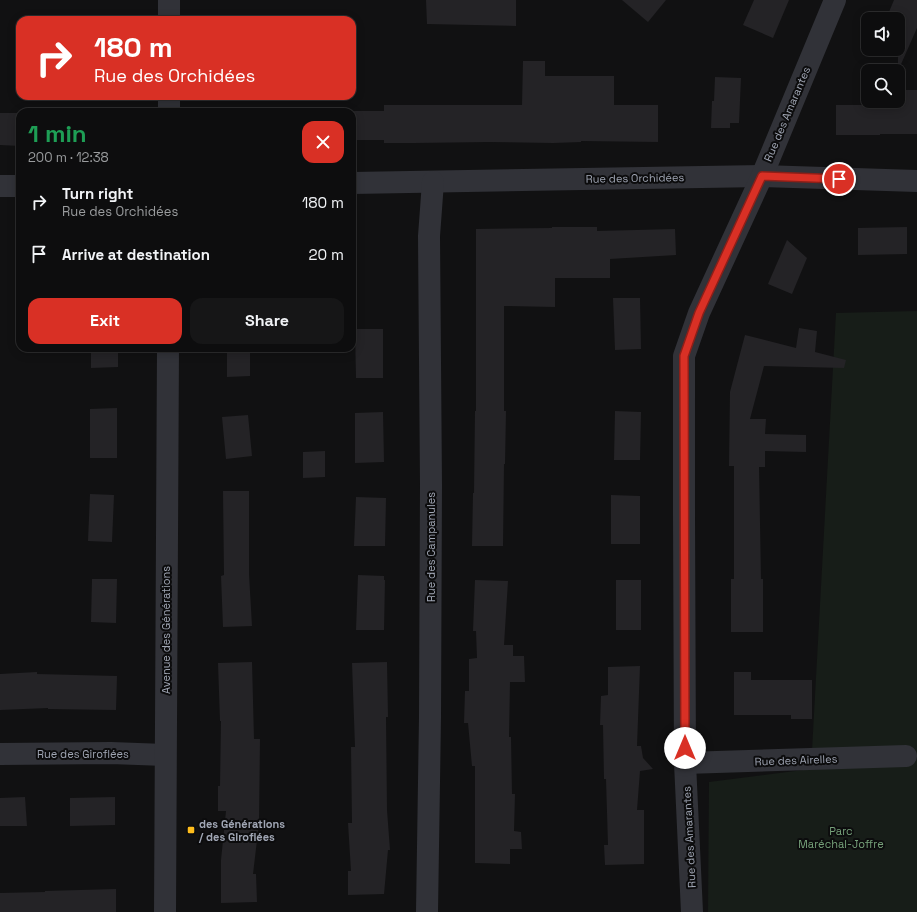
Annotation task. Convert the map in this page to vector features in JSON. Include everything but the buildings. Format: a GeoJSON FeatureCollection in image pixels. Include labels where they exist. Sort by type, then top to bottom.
{"type":"FeatureCollection","features":[{"type":"Feature","properties":{"kind":"street"},"geometry":{"type":"LineString","coordinates":[[169,0],[169,16]]}},
{"type":"Feature","properties":{"kind":"street","name":"Rue des Amarantes"},"geometry":{"type":"LineString","coordinates":[[692,912],[685,763],[684,356],[699,313],[762,176],[835,0]]}},
{"type":"Feature","properties":{"kind":"street","name":"Rue des Orchidées"},"geometry":{"type":"LineString","coordinates":[[356,184],[762,176],[917,182]]}},
{"type":"Feature","properties":{"kind":"street","name":"Rue des Campanules"},"geometry":{"type":"LineString","coordinates":[[427,912],[431,485],[429,236],[433,182]]}},
{"type":"Feature","properties":{"kind":"street"},"geometry":{"type":"LineString","coordinates":[[0,186],[16,186]]}},
{"type":"Feature","properties":{"kind":"street","name":"Avenue des Générations"},"geometry":{"type":"LineString","coordinates":[[165,912],[168,352]]}},
{"type":"Feature","properties":{"kind":"street","name":"Rue des Giroflées"},"geometry":{"type":"LineString","coordinates":[[0,754],[111,753],[165,755]]}},
{"type":"Feature","properties":{"kind":"street","name":"Rue des Airelles"},"geometry":{"type":"LineString","coordinates":[[685,763],[906,756]]}},
{"type":"Feature","properties":{"kind":"green space","name":"Parc Maréchal-Joffre"},"geometry":{"type":"Polygon","coordinates":[[[917,311],[917,912],[708,912],[709,782],[811,769],[836,313],[917,311]]]}},
{"type":"Feature","properties":{"kind":"place","name":"des Générations / des Giroflées"},"geometry":{"type":"Point","coordinates":[191,830]}},
{"type":"Feature","properties":{"kind":"route"},"geometry":{"type":"LineString","coordinates":[[685,748],[684,356],[699,313],[762,176],[839,179]]}}]}
